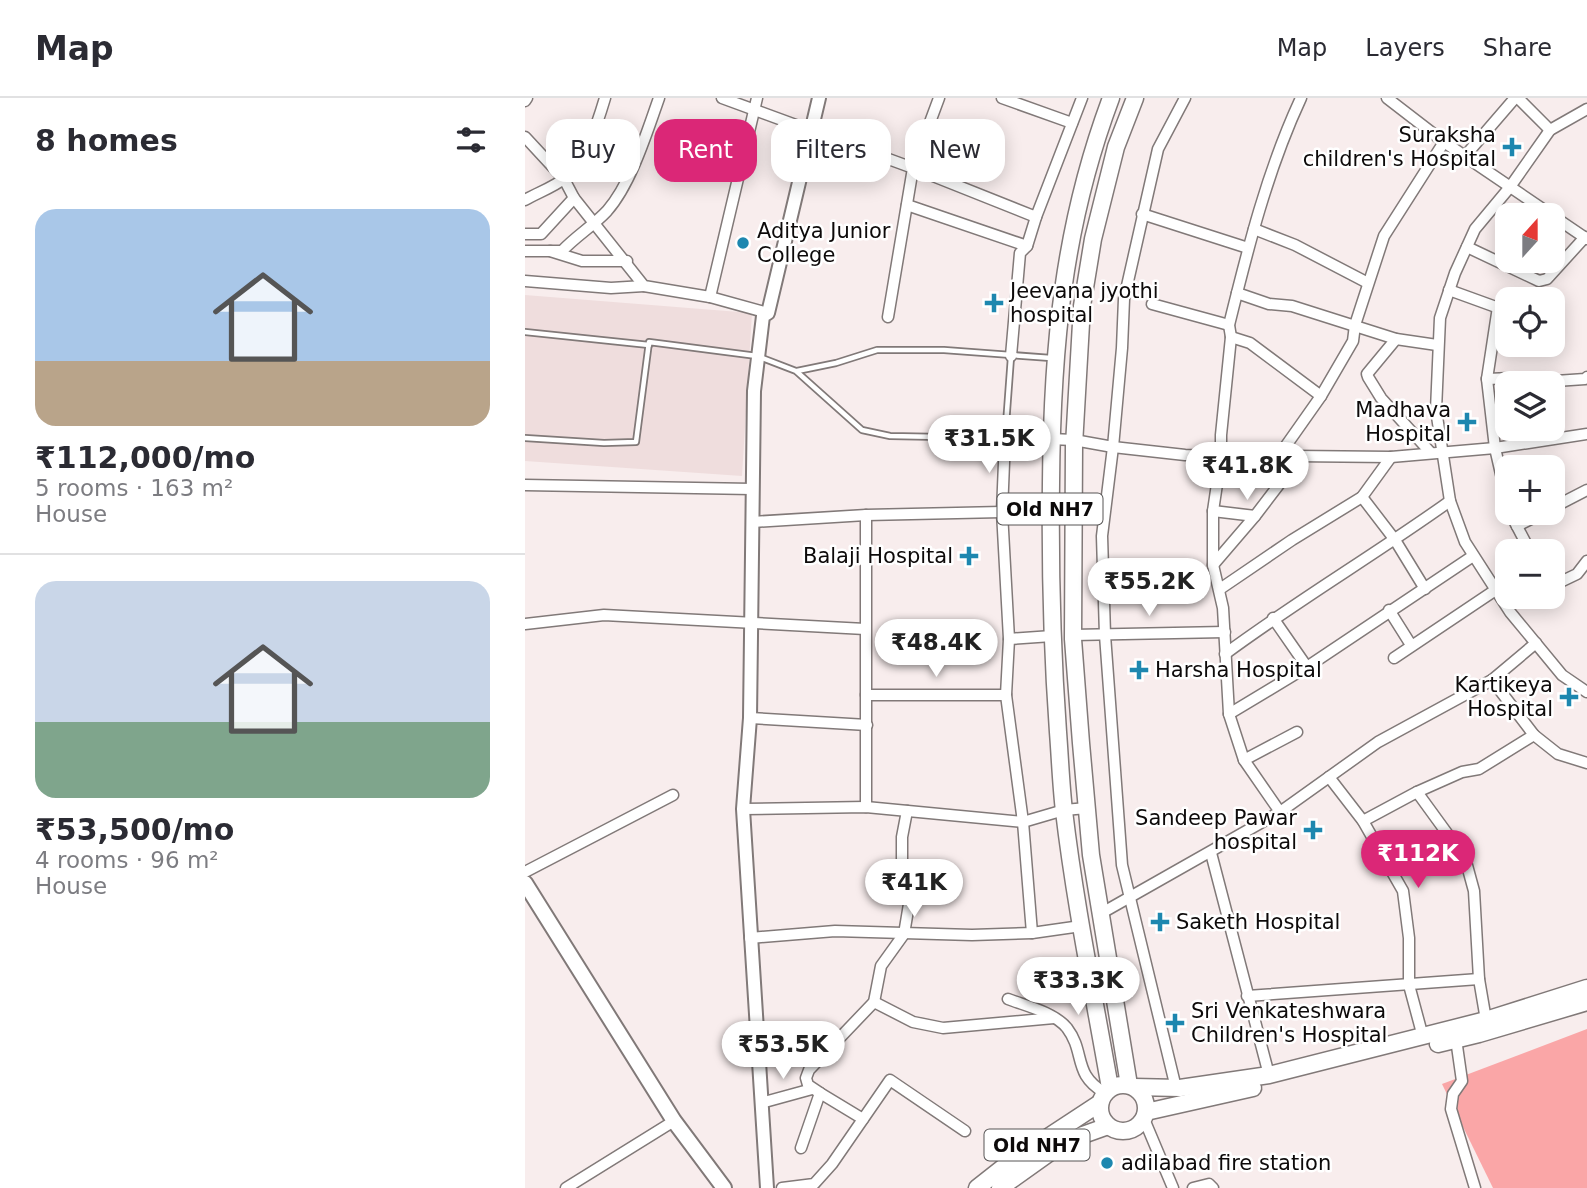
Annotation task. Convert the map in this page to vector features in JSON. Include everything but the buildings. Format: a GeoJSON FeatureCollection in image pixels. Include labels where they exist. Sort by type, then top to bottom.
{"type":"FeatureCollection","features":[{"type":"Feature","properties":{"kind":"main road","name":"Old NH7"},"geometry":{"type":"LineString","coordinates":[[1111,98],[1079,198],[1064,273],[1054,358],[1050,439],[1052,636],[1064,810],[1105,1095],[1101,1116],[1114,1130],[1128,1132],[1145,1116]]}},
{"type":"Feature","properties":{"kind":"main road","name":"old NH7"},"geometry":{"type":"LineString","coordinates":[[1131,1086],[1090,855],[1073,635],[1074,440],[1082,306],[1093,239],[1116,147],[1135,98]]}},
{"type":"Feature","properties":{"kind":"main road"},"geometry":{"type":"LineString","coordinates":[[525,883],[674,1121],[724,1188]]}},
{"type":"Feature","properties":{"kind":"main road"},"geometry":{"type":"LineString","coordinates":[[1131,1086],[1176,1088],[1269,1075],[1486,1020],[1587,988]]}},
{"type":"Feature","properties":{"kind":"main road"},"geometry":{"type":"LineString","coordinates":[[1131,1086],[1144,1098],[1145,1116],[1456,1039],[1587,1002]]}},
{"type":"Feature","properties":{"kind":"main road","name":"Old NH7"},"geometry":{"type":"LineString","coordinates":[[977,1188],[1105,1095],[1131,1086]]}},
{"type":"Feature","properties":{"kind":"main road","name":"Old NH7"},"geometry":{"type":"LineString","coordinates":[[1000,1188],[1066,1142],[1108,1126]]}},
{"type":"Feature","properties":{"kind":"street"},"geometry":{"type":"LineString","coordinates":[[598,119],[605,98]]}},
{"type":"Feature","properties":{"kind":"street"},"geometry":{"type":"LineString","coordinates":[[525,251],[562,251],[616,200],[645,139],[659,98]]}},
{"type":"Feature","properties":{"kind":"street"},"geometry":{"type":"LineString","coordinates":[[722,98],[778,119]]}},
{"type":"Feature","properties":{"kind":"street"},"geometry":{"type":"LineString","coordinates":[[710,297],[757,98]]}},
{"type":"Feature","properties":{"kind":"street"},"geometry":{"type":"LineString","coordinates":[[813,119],[819,98]]}},
{"type":"Feature","properties":{"kind":"street"},"geometry":{"type":"LineString","coordinates":[[931,119],[939,98]]}},
{"type":"Feature","properties":{"kind":"street"},"geometry":{"type":"LineString","coordinates":[[1002,98],[1072,123]]}},
{"type":"Feature","properties":{"kind":"street"},"geometry":{"type":"LineString","coordinates":[[1011,356],[1020,253],[1027,246],[1082,98]]}},
{"type":"Feature","properties":{"kind":"street"},"geometry":{"type":"LineString","coordinates":[[1176,1088],[1122,865],[1105,635],[1102,536],[1113,447],[1124,299],[1158,149],[1185,98]]}},
{"type":"Feature","properties":{"kind":"street"},"geometry":{"type":"LineString","coordinates":[[1280,812],[1244,760],[1229,714],[1225,632],[1220,589],[1213,565],[1213,511],[1221,457],[1231,337],[1229,325],[1248,248],[1282,138],[1301,98]]}},
{"type":"Feature","properties":{"kind":"street"},"geometry":{"type":"LineString","coordinates":[[1387,98],[1444,142],[1586,238],[1547,279],[1539,281],[1467,247]]}},
{"type":"Feature","properties":{"kind":"street"},"geometry":{"type":"LineString","coordinates":[[1465,156],[1517,98],[1550,130]]}},
{"type":"Feature","properties":{"kind":"street"},"geometry":{"type":"LineString","coordinates":[[1495,586],[1473,556],[1450,501],[1436,410],[1440,317],[1475,229],[1510,187],[1550,130],[1587,108]]}},
{"type":"Feature","properties":{"kind":"street"},"geometry":{"type":"LineString","coordinates":[[525,137],[546,160]]}},
{"type":"Feature","properties":{"kind":"street"},"geometry":{"type":"LineString","coordinates":[[1278,457],[1321,396],[1353,341],[1355,325],[1384,236],[1444,142]]}},
{"type":"Feature","properties":{"kind":"street"},"geometry":{"type":"LineString","coordinates":[[525,199],[558,182]]}},
{"type":"Feature","properties":{"kind":"street"},"geometry":{"type":"LineString","coordinates":[[566,182],[574,198],[627,261],[644,286]]}},
{"type":"Feature","properties":{"kind":"street"},"geometry":{"type":"LineString","coordinates":[[767,1188],[743,809],[750,718],[754,391],[763,316],[768,313],[798,182]]}},
{"type":"Feature","properties":{"kind":"street"},"geometry":{"type":"LineString","coordinates":[[888,317],[911,182]]}},
{"type":"Feature","properties":{"kind":"street"},"geometry":{"type":"LineString","coordinates":[[948,182],[1036,217]]}},
{"type":"Feature","properties":{"kind":"street"},"geometry":{"type":"LineString","coordinates":[[525,234],[541,234],[574,198]]}},
{"type":"Feature","properties":{"kind":"street"},"geometry":{"type":"LineString","coordinates":[[907,205],[1027,246]]}},
{"type":"Feature","properties":{"kind":"street"},"geometry":{"type":"LineString","coordinates":[[1142,214],[1248,248]]}},
{"type":"Feature","properties":{"kind":"street"},"geometry":{"type":"LineString","coordinates":[[1254,229],[1295,245],[1368,283]]}},
{"type":"Feature","properties":{"kind":"street"},"geometry":{"type":"LineString","coordinates":[[550,251],[582,261],[627,261]]}},
{"type":"Feature","properties":{"kind":"street"},"geometry":{"type":"LineString","coordinates":[[525,281],[611,288],[644,286],[710,297],[768,313]]}},
{"type":"Feature","properties":{"kind":"street"},"geometry":{"type":"LineString","coordinates":[[1449,290],[1495,306]]}},
{"type":"Feature","properties":{"kind":"street"},"geometry":{"type":"LineString","coordinates":[[1237,293],[1269,304],[1292,306],[1396,339],[1437,345]]}},
{"type":"Feature","properties":{"kind":"street"},"geometry":{"type":"LineString","coordinates":[[1152,304],[1229,325]]}},
{"type":"Feature","properties":{"kind":"street"},"geometry":{"type":"LineString","coordinates":[[1231,337],[1250,344],[1321,396]]}},
{"type":"Feature","properties":{"kind":"street"},"geometry":{"type":"LineString","coordinates":[[1396,339],[1367,377],[1381,398],[1431,453]]}},
{"type":"Feature","properties":{"kind":"street"},"geometry":{"type":"LineString","coordinates":[[1495,342],[1487,379],[1497,455]]}},
{"type":"Feature","properties":{"kind":"street"},"geometry":{"type":"LineString","coordinates":[[1487,379],[1512,378],[1541,382],[1587,377]]}},
{"type":"Feature","properties":{"kind":"street"},"geometry":{"type":"LineString","coordinates":[[1050,439],[1221,457],[1391,457],[1495,448],[1587,434]]}},
{"type":"Feature","properties":{"kind":"street"},"geometry":{"type":"LineString","coordinates":[[1005,438],[1002,512],[1009,639],[1006,695],[1023,822],[1032,933]]}},
{"type":"Feature","properties":{"kind":"street"},"geometry":{"type":"LineString","coordinates":[[1213,565],[1300,457]]}},
{"type":"Feature","properties":{"kind":"street"},"geometry":{"type":"LineString","coordinates":[[1220,589],[1362,497],[1391,457]]}},
{"type":"Feature","properties":{"kind":"street"},"geometry":{"type":"LineString","coordinates":[[525,485],[753,489]]}},
{"type":"Feature","properties":{"kind":"street"},"geometry":{"type":"LineString","coordinates":[[1565,501],[1587,490]]}},
{"type":"Feature","properties":{"kind":"street"},"geometry":{"type":"LineString","coordinates":[[1362,497],[1395,541],[1425,589]]}},
{"type":"Feature","properties":{"kind":"street"},"geometry":{"type":"LineString","coordinates":[[1225,653],[1273,618],[1395,541],[1450,501]]}},
{"type":"Feature","properties":{"kind":"street"},"geometry":{"type":"LineString","coordinates":[[1213,511],[1255,516]]}},
{"type":"Feature","properties":{"kind":"street"},"geometry":{"type":"LineString","coordinates":[[752,522],[866,515],[1002,512]]}},
{"type":"Feature","properties":{"kind":"street"},"geometry":{"type":"LineString","coordinates":[[866,515],[866,807]]}},
{"type":"Feature","properties":{"kind":"street"},"geometry":{"type":"LineString","coordinates":[[1517,526],[1524,539]]}},
{"type":"Feature","properties":{"kind":"street"},"geometry":{"type":"LineString","coordinates":[[1229,714],[1307,667],[1473,556]]}},
{"type":"Feature","properties":{"kind":"street"},"geometry":{"type":"LineString","coordinates":[[1565,580],[1577,574],[1587,561]]}},
{"type":"Feature","properties":{"kind":"street"},"geometry":{"type":"LineString","coordinates":[[1394,657],[1495,590]]}},
{"type":"Feature","properties":{"kind":"street"},"geometry":{"type":"LineString","coordinates":[[1508,609],[1562,675],[1587,692]]}},
{"type":"Feature","properties":{"kind":"street"},"geometry":{"type":"LineString","coordinates":[[1389,610],[1411,645]]}},
{"type":"Feature","properties":{"kind":"street"},"geometry":{"type":"LineString","coordinates":[[525,625],[604,615],[865,629]]}},
{"type":"Feature","properties":{"kind":"street"},"geometry":{"type":"LineString","coordinates":[[1273,618],[1307,667]]}},
{"type":"Feature","properties":{"kind":"street"},"geometry":{"type":"LineString","coordinates":[[1073,635],[1225,632]]}},
{"type":"Feature","properties":{"kind":"street"},"geometry":{"type":"LineString","coordinates":[[1009,639],[1052,636]]}},
{"type":"Feature","properties":{"kind":"street"},"geometry":{"type":"LineString","coordinates":[[1100,914],[1280,812],[1378,742],[1492,680],[1536,643]]}},
{"type":"Feature","properties":{"kind":"street"},"geometry":{"type":"LineString","coordinates":[[1492,680],[1534,735],[1558,754],[1587,763]]}},
{"type":"Feature","properties":{"kind":"street"},"geometry":{"type":"LineString","coordinates":[[866,695],[1006,695]]}},
{"type":"Feature","properties":{"kind":"street"},"geometry":{"type":"LineString","coordinates":[[750,718],[867,725]]}},
{"type":"Feature","properties":{"kind":"street"},"geometry":{"type":"LineString","coordinates":[[1244,760],[1297,732]]}},
{"type":"Feature","properties":{"kind":"street"},"geometry":{"type":"LineString","coordinates":[[1363,821],[1417,792],[1462,772],[1479,769],[1534,735]]}},
{"type":"Feature","properties":{"kind":"street"},"geometry":{"type":"LineString","coordinates":[[1329,777],[1363,821],[1403,891],[1409,938],[1409,985],[1423,1037]]}},
{"type":"Feature","properties":{"kind":"street"},"geometry":{"type":"LineString","coordinates":[[1417,792],[1465,858],[1474,891],[1479,979],[1486,1020]]}},
{"type":"Feature","properties":{"kind":"street"},"geometry":{"type":"LineString","coordinates":[[525,872],[673,795]]}},
{"type":"Feature","properties":{"kind":"street"},"geometry":{"type":"LineString","coordinates":[[743,809],[866,807],[1023,822],[1064,810],[1087,808]]}},
{"type":"Feature","properties":{"kind":"street"},"geometry":{"type":"LineString","coordinates":[[863,1119],[816,1091],[808,1085],[806,1078],[809,1070],[874,1002],[881,966],[904,934],[909,904],[902,874],[902,837],[907,811]]}},
{"type":"Feature","properties":{"kind":"street"},"geometry":{"type":"LineString","coordinates":[[1211,853],[1269,1075]]}},
{"type":"Feature","properties":{"kind":"street"},"geometry":{"type":"LineString","coordinates":[[750,938],[835,931],[904,934],[1032,933],[1081,926]]}},
{"type":"Feature","properties":{"kind":"street"},"geometry":{"type":"LineString","coordinates":[[1247,996],[1479,979]]}},
{"type":"Feature","properties":{"kind":"street"},"geometry":{"type":"LineString","coordinates":[[1008,999],[1054,1018],[1065,1026],[1075,1041],[1085,1076],[1105,1095]]}},
{"type":"Feature","properties":{"kind":"street"},"geometry":{"type":"LineString","coordinates":[[874,1002],[913,1022],[943,1028],[1054,1018]]}},
{"type":"Feature","properties":{"kind":"street"},"geometry":{"type":"LineString","coordinates":[[1456,1039],[1462,1081],[1453,1094],[1451,1109],[1475,1188]]}},
{"type":"Feature","properties":{"kind":"street"},"geometry":{"type":"LineString","coordinates":[[782,1188],[814,1184],[832,1164],[890,1080],[965,1131]]}},
{"type":"Feature","properties":{"kind":"street"},"geometry":{"type":"LineString","coordinates":[[761,1102],[816,1091]]}},
{"type":"Feature","properties":{"kind":"street"},"geometry":{"type":"LineString","coordinates":[[801,1148],[816,1091]]}},
{"type":"Feature","properties":{"kind":"street"},"geometry":{"type":"LineString","coordinates":[[1145,1116],[1173,1188]]}},
{"type":"Feature","properties":{"kind":"street"},"geometry":{"type":"LineString","coordinates":[[566,1188],[674,1121]]}},
{"type":"Feature","properties":{"kind":"street"},"geometry":{"type":"LineString","coordinates":[[1193,1188],[1209,1184],[1213,1188]]}},
{"type":"Feature","properties":{"kind":"lane"},"geometry":{"type":"LineString","coordinates":[[525,332],[649,345]]}},
{"type":"Feature","properties":{"kind":"lane"},"geometry":{"type":"LineString","coordinates":[[525,438],[636,443],[649,342],[757,356],[796,371],[862,430],[890,436],[1050,439]]}},
{"type":"Feature","properties":{"kind":"lane"},"geometry":{"type":"LineString","coordinates":[[796,371],[836,363],[877,350],[944,350],[1011,356],[1079,357]]}},
{"type":"Feature","properties":{"kind":"lane"},"geometry":{"type":"LineString","coordinates":[[1005,438],[1011,356]]}},
{"type":"Feature","properties":{"kind":"shaded area"},"geometry":{"type":"Polygon","coordinates":[[[525,295],[752,313],[742,476],[525,461],[525,295]]]}},
{"type":"Feature","properties":{"kind":"shaded area"},"geometry":{"type":"Polygon","coordinates":[[[1587,1029],[1587,1188],[1493,1188],[1442,1084],[1587,1029]]]}},
{"type":"Feature","properties":{"kind":"place","name":"Suraksha children's Hospital"},"geometry":{"type":"Point","coordinates":[1512,147]}},
{"type":"Feature","properties":{"kind":"place","name":"Aditya Junior College"},"geometry":{"type":"Point","coordinates":[743,243]}},
{"type":"Feature","properties":{"kind":"place","name":"Jeevana jyothi hospital"},"geometry":{"type":"Point","coordinates":[994,303]}},
{"type":"Feature","properties":{"kind":"place","name":"Madhava Hospital"},"geometry":{"type":"Point","coordinates":[1467,422]}},
{"type":"Feature","properties":{"kind":"place","name":"Balaji Hospital"},"geometry":{"type":"Point","coordinates":[969,556]}},
{"type":"Feature","properties":{"kind":"place","name":"Harsha Hospital"},"geometry":{"type":"Point","coordinates":[1139,670]}},
{"type":"Feature","properties":{"kind":"place","name":"Kartikeya Hospital"},"geometry":{"type":"Point","coordinates":[1569,697]}},
{"type":"Feature","properties":{"kind":"place","name":"Sandeep Pawar hospital"},"geometry":{"type":"Point","coordinates":[1313,830]}},
{"type":"Feature","properties":{"kind":"place","name":"Saketh Hospital"},"geometry":{"type":"Point","coordinates":[1160,922]}},
{"type":"Feature","properties":{"kind":"place","name":"Sri Venkateshwara Children's Hospital"},"geometry":{"type":"Point","coordinates":[1175,1023]}},
{"type":"Feature","properties":{"kind":"place","name":"adilabad fire station"},"geometry":{"type":"Point","coordinates":[1107,1163]}}]}
